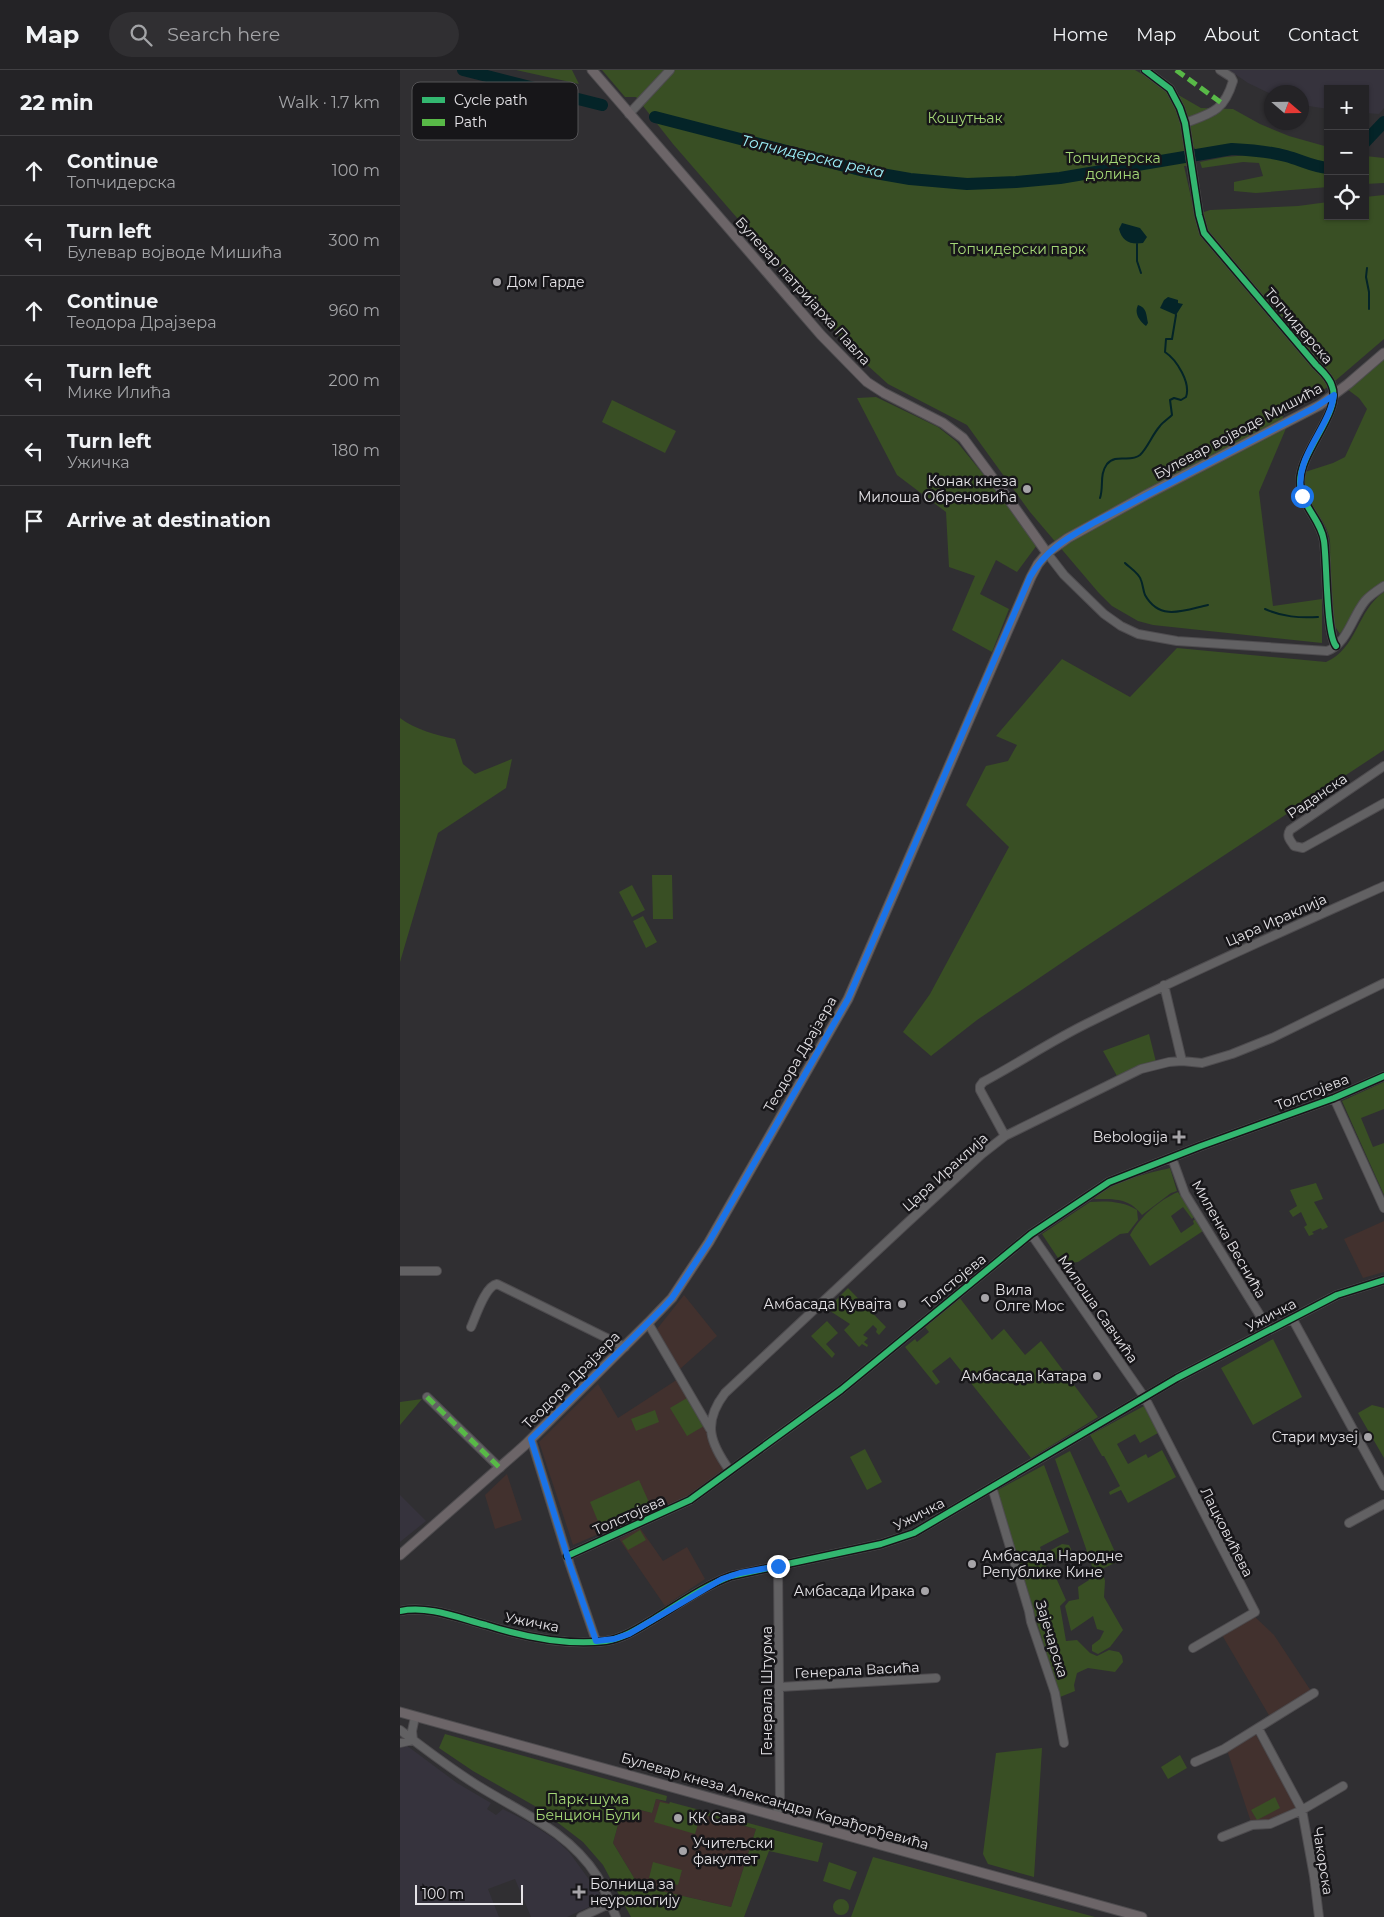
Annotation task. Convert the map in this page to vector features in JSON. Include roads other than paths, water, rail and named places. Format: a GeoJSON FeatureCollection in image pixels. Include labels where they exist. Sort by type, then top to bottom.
{"type":"FeatureCollection","features":[{"type":"Feature","properties":{"kind":"main road","name":"Булевар патријарха Павла"},"geometry":{"type":"LineString","coordinates":[[592,70],[832,347],[862,378],[884,393],[943,423],[963,438],[1047,554]]}},
{"type":"Feature","properties":{"kind":"main road","name":"Булевар војводе Мишића"},"geometry":{"type":"LineString","coordinates":[[1047,554],[1068,538],[1102,518],[1314,408],[1334,395],[1384,353]]}},
{"type":"Feature","properties":{"kind":"main road","name":"Теодора Драјзера"},"geometry":{"type":"LineString","coordinates":[[400,1555],[500,1468],[625,1347],[672,1298],[709,1242],[848,999],[1030,577],[1047,554]]}},
{"type":"Feature","properties":{"kind":"main road","name":"Булевар кнеза Александра Карађорђевића"},"geometry":{"type":"LineString","coordinates":[[400,1712],[1142,1917]]}},
{"type":"Feature","properties":{"kind":"street"},"geometry":{"type":"LineString","coordinates":[[629,114],[670,70]]}},
{"type":"Feature","properties":{"kind":"street","name":"Топчидерска"},"geometry":{"type":"LineString","coordinates":[[1145,70],[1164,83],[1174,93],[1185,123],[1202,226],[1208,239],[1331,383],[1334,395]]}},
{"type":"Feature","properties":{"kind":"street"},"geometry":{"type":"LineString","coordinates":[[1185,123],[1211,113],[1220,107],[1233,82],[1231,77],[1220,70]]}},
{"type":"Feature","properties":{"kind":"street"},"geometry":{"type":"LineString","coordinates":[[1334,395],[1331,410],[1306,457],[1300,484],[1305,504],[1323,533],[1330,631],[1332,641],[1336,646]]}},
{"type":"Feature","properties":{"kind":"street"},"geometry":{"type":"LineString","coordinates":[[1047,554],[1064,575],[1104,614],[1121,626],[1142,635],[1177,641],[1323,651],[1336,646],[1365,600],[1384,586]]}},
{"type":"Feature","properties":{"kind":"street","name":"Раданска"},"geometry":{"type":"LineString","coordinates":[[1384,766],[1290,830],[1289,838],[1294,846],[1302,848],[1384,803]]}},
{"type":"Feature","properties":{"kind":"street","name":"Цара Ираклија"},"geometry":{"type":"LineString","coordinates":[[710,1429],[714,1412],[725,1393],[894,1234],[982,1154],[1005,1136],[980,1090],[981,1084],[1090,1022],[1164,985],[1384,886]]}},
{"type":"Feature","properties":{"kind":"street"},"geometry":{"type":"LineString","coordinates":[[1005,1136],[1141,1069],[1157,1064],[1182,1061],[1202,1063],[1232,1054],[1272,1038],[1384,983]]}},
{"type":"Feature","properties":{"kind":"street"},"geometry":{"type":"LineString","coordinates":[[1164,985],[1182,1061]]}},
{"type":"Feature","properties":{"kind":"street","name":"Толстојева"},"geometry":{"type":"LineString","coordinates":[[567,1556],[684,1504],[842,1390],[1031,1234],[1109,1182],[1334,1098],[1384,1076]]}},
{"type":"Feature","properties":{"kind":"street"},"geometry":{"type":"LineString","coordinates":[[1334,1098],[1384,1208]]}},
{"type":"Feature","properties":{"kind":"street","name":"Миленка Веснића"},"geometry":{"type":"LineString","coordinates":[[1172,1158],[1186,1194],[1269,1330]]}},
{"type":"Feature","properties":{"kind":"street","name":"Милоша Савчића"},"geometry":{"type":"LineString","coordinates":[[1031,1234],[1145,1398]]}},
{"type":"Feature","properties":{"kind":"street"},"geometry":{"type":"LineString","coordinates":[[400,1271],[437,1271]]}},
{"type":"Feature","properties":{"kind":"street","name":"Ужичка"},"geometry":{"type":"LineString","coordinates":[[400,1611],[421,1610],[440,1613],[533,1638],[563,1641],[596,1641],[614,1639],[629,1634],[722,1579],[740,1573],[880,1544],[905,1537],[943,1517],[1177,1378],[1337,1295],[1384,1280]]}},
{"type":"Feature","properties":{"kind":"street"},"geometry":{"type":"LineString","coordinates":[[471,1327],[488,1290],[494,1284],[497,1284],[625,1347]]}},
{"type":"Feature","properties":{"kind":"street"},"geometry":{"type":"LineString","coordinates":[[1292,1318],[1384,1486]]}},
{"type":"Feature","properties":{"kind":"street"},"geometry":{"type":"LineString","coordinates":[[648,1323],[710,1429],[716,1451],[730,1471]]}},
{"type":"Feature","properties":{"kind":"street"},"geometry":{"type":"LineString","coordinates":[[427,1397],[500,1468]]}},
{"type":"Feature","properties":{"kind":"street","name":"Лацковићева"},"geometry":{"type":"LineString","coordinates":[[1145,1398],[1255,1612],[1193,1648]]}},
{"type":"Feature","properties":{"kind":"street"},"geometry":{"type":"LineString","coordinates":[[531,1439],[567,1556],[596,1641]]}},
{"type":"Feature","properties":{"kind":"street","name":"Зајечарска"},"geometry":{"type":"LineString","coordinates":[[992,1487],[1030,1611],[1030,1622],[1055,1693],[1064,1743]]}},
{"type":"Feature","properties":{"kind":"street"},"geometry":{"type":"LineString","coordinates":[[1349,1523],[1384,1504]]}},
{"type":"Feature","properties":{"kind":"street","name":"Генерала Штурма"},"geometry":{"type":"LineString","coordinates":[[776,1815],[780,1805],[778,1566]]}},
{"type":"Feature","properties":{"kind":"street","name":"Генерала Васића"},"geometry":{"type":"LineString","coordinates":[[780,1687],[936,1678]]}},
{"type":"Feature","properties":{"kind":"street"},"geometry":{"type":"LineString","coordinates":[[1195,1762],[1224,1749],[1314,1693]]}},
{"type":"Feature","properties":{"kind":"street"},"geometry":{"type":"LineString","coordinates":[[413,1740],[412,1731],[415,1717]]}},
{"type":"Feature","properties":{"kind":"street","name":"Чакорска"},"geometry":{"type":"LineString","coordinates":[[1258,1728],[1302,1810],[1319,1917]]}},
{"type":"Feature","properties":{"kind":"street"},"geometry":{"type":"LineString","coordinates":[[400,1730],[470,1781],[534,1818],[564,1839],[581,1855],[596,1876],[616,1917]]}},
{"type":"Feature","properties":{"kind":"street"},"geometry":{"type":"LineString","coordinates":[[400,1744],[413,1740]]}},
{"type":"Feature","properties":{"kind":"street","name":"Чакорска"},"geometry":{"type":"LineString","coordinates":[[1222,1837],[1252,1825],[1270,1824],[1302,1810],[1343,1786]]}},
{"type":"Feature","properties":{"kind":"street"},"geometry":{"type":"LineString","coordinates":[[581,1917],[610,1903]]}},
{"type":"Feature","properties":{"kind":"water"},"geometry":{"type":"Polygon","coordinates":[[[1122,223],[1140,228],[1147,237],[1143,243],[1130,243],[1124,239],[1119,229],[1122,223]]]}},
{"type":"Feature","properties":{"kind":"water"},"geometry":{"type":"Polygon","coordinates":[[[1168,297],[1178,300],[1178,303],[1183,304],[1176,315],[1160,308],[1168,297]]]}},
{"type":"Feature","properties":{"kind":"water"},"geometry":{"type":"Polygon","coordinates":[[[1138,305],[1146,312],[1148,323],[1146,326],[1138,317],[1138,305]]]}},
{"type":"Feature","properties":{"kind":"waterway","name":"Топчидерска река"},"geometry":{"type":"LineString","coordinates":[[463,70],[511,82]]}},
{"type":"Feature","properties":{"kind":"waterway","name":"Топчидерска река"},"geometry":{"type":"LineString","coordinates":[[578,99],[602,105]]}},
{"type":"Feature","properties":{"kind":"waterway","name":"Топчидерска река"},"geometry":{"type":"LineString","coordinates":[[655,117],[864,171],[910,179],[967,184],[1060,178],[1232,149],[1273,153],[1324,167]]}},
{"type":"Feature","properties":{"kind":"waterway","name":"Топчидерска река"},"geometry":{"type":"LineString","coordinates":[[1369,138],[1384,122]]}},
{"type":"Feature","properties":{"kind":"waterway"},"geometry":{"type":"LineString","coordinates":[[1137,244],[1137,261],[1141,273]]}},
{"type":"Feature","properties":{"kind":"waterway"},"geometry":{"type":"LineString","coordinates":[[1367,268],[1369,309]]}},
{"type":"Feature","properties":{"kind":"waterway"},"geometry":{"type":"LineString","coordinates":[[1100,498],[1102,476],[1107,464],[1115,459],[1132,458],[1140,455],[1157,430],[1172,415],[1170,400],[1174,398],[1181,400],[1186,397],[1187,385],[1182,372],[1174,360],[1165,352],[1166,339],[1172,339],[1176,315]]}},
{"type":"Feature","properties":{"kind":"waterway"},"geometry":{"type":"LineString","coordinates":[[1125,563],[1140,577],[1145,595],[1158,609],[1174,612],[1208,605]]}},
{"type":"Feature","properties":{"kind":"waterway"},"geometry":{"type":"LineString","coordinates":[[1265,609],[1291,616],[1318,617]]}},
{"type":"Feature","properties":{"kind":"place","name":"Дом Гарде"},"geometry":{"type":"Point","coordinates":[497,282]}},
{"type":"Feature","properties":{"kind":"place","name":"Конак кнеза Милоша Обреновића"},"geometry":{"type":"Point","coordinates":[1027,489]}},
{"type":"Feature","properties":{"kind":"place","name":"Bebologija"},"geometry":{"type":"Point","coordinates":[1179,1137]}},
{"type":"Feature","properties":{"kind":"place","name":"Вила Олге Мос"},"geometry":{"type":"Point","coordinates":[985,1298]}},
{"type":"Feature","properties":{"kind":"place","name":"Амбасада Кувајта"},"geometry":{"type":"Point","coordinates":[902,1304]}},
{"type":"Feature","properties":{"kind":"place","name":"Амбасада Катара"},"geometry":{"type":"Point","coordinates":[1097,1376]}},
{"type":"Feature","properties":{"kind":"place","name":"Стари музеј"},"geometry":{"type":"Point","coordinates":[1368,1437]}},
{"type":"Feature","properties":{"kind":"place","name":"Амбасада Народне Републике Кине"},"geometry":{"type":"Point","coordinates":[972,1564]}},
{"type":"Feature","properties":{"kind":"place","name":"Амбасада Ирака"},"geometry":{"type":"Point","coordinates":[925,1591]}},
{"type":"Feature","properties":{"kind":"place","name":"КК Сава"},"geometry":{"type":"Point","coordinates":[678,1818]}},
{"type":"Feature","properties":{"kind":"place","name":"Учитељски факултет"},"geometry":{"type":"Point","coordinates":[683,1851]}},
{"type":"Feature","properties":{"kind":"place","name":"Болница за неурологију"},"geometry":{"type":"Point","coordinates":[579,1892]}},
{"type":"Feature","properties":{"kind":"park label","name":"Кошутњак"},"geometry":{"type":"Point","coordinates":[965,118]}},
{"type":"Feature","properties":{"kind":"park label","name":"Топчидерска долина"},"geometry":{"type":"Point","coordinates":[1113,166]}},
{"type":"Feature","properties":{"kind":"park label","name":"Топчидерски парк"},"geometry":{"type":"Point","coordinates":[1018,249]}},
{"type":"Feature","properties":{"kind":"park label","name":"Парк-шума Бенцион Були"},"geometry":{"type":"Point","coordinates":[588,1808]}}]}
